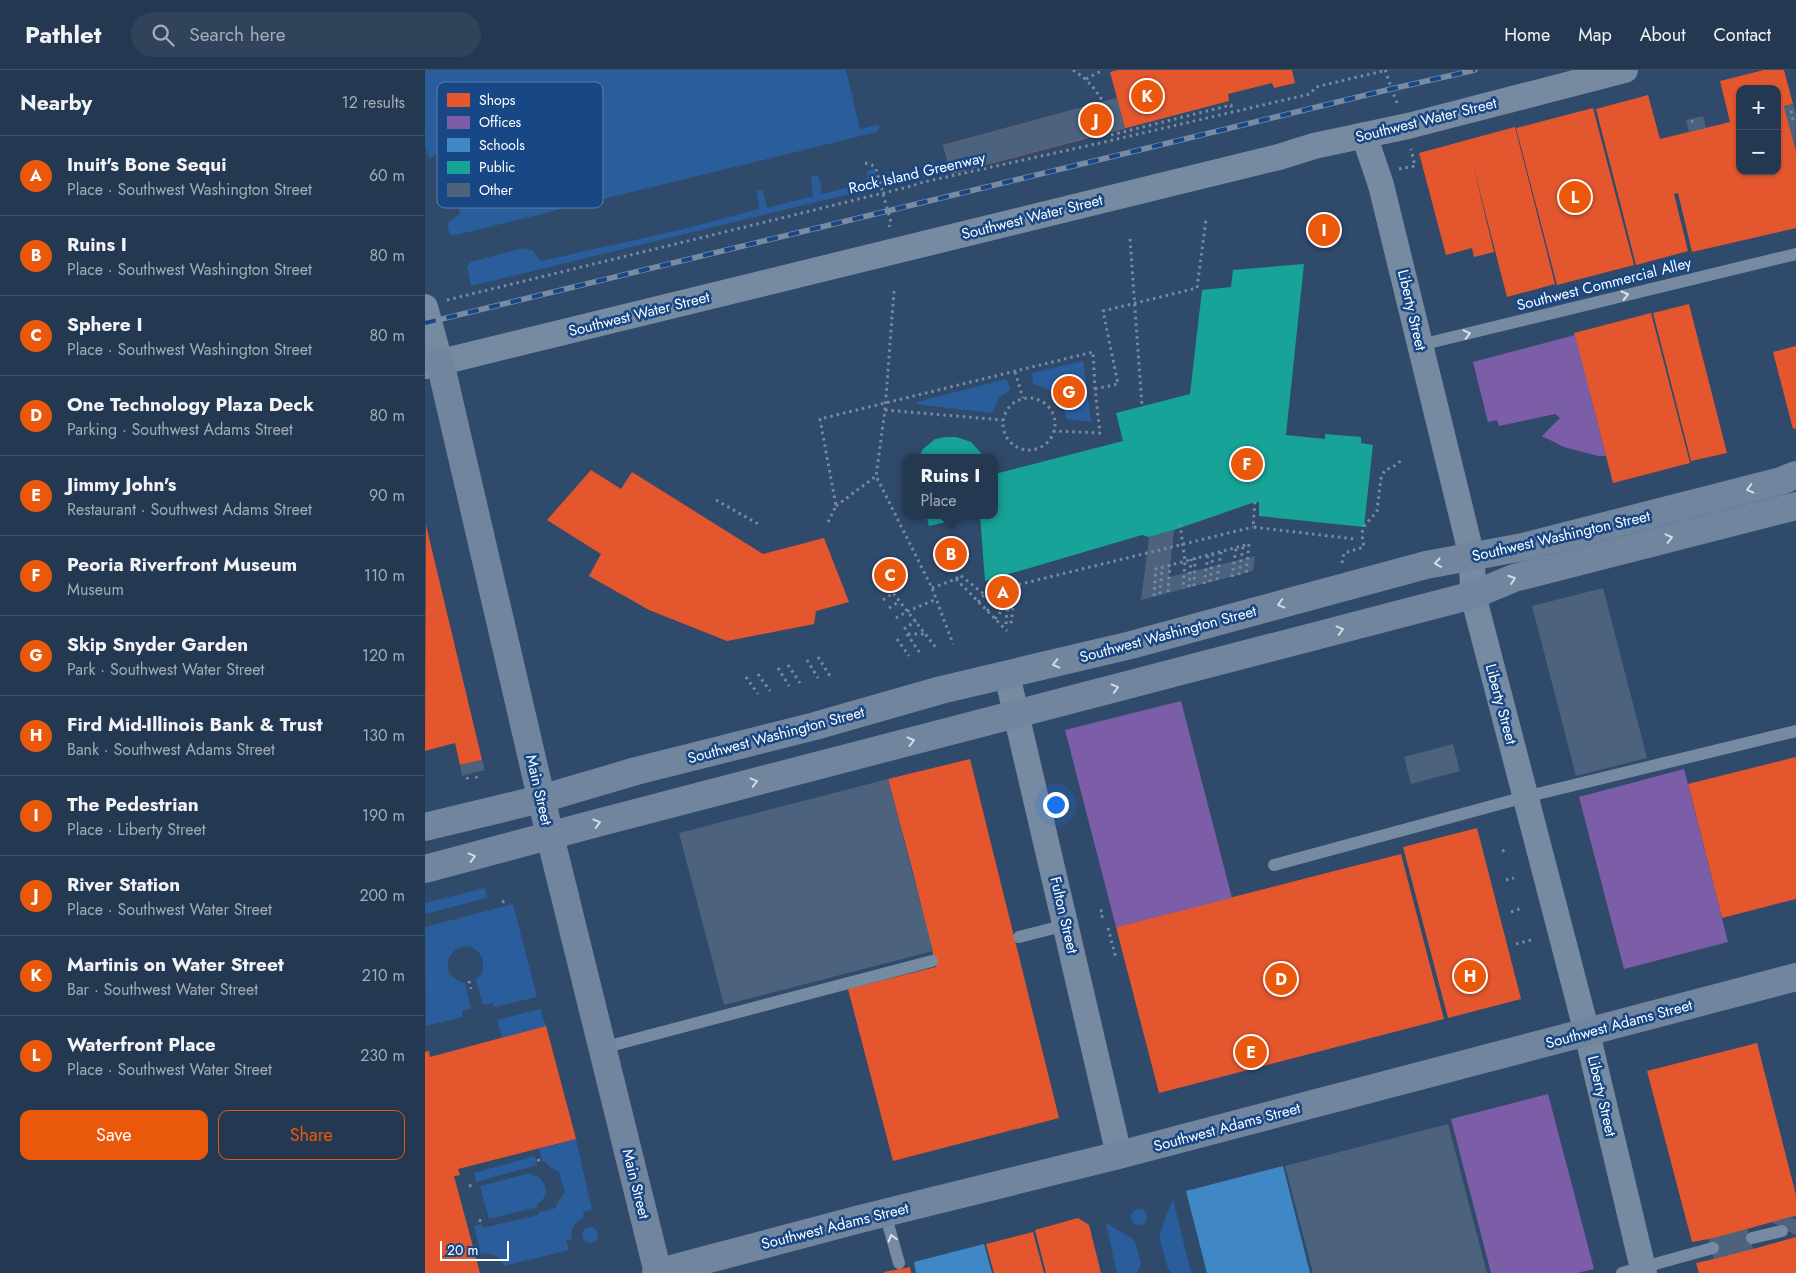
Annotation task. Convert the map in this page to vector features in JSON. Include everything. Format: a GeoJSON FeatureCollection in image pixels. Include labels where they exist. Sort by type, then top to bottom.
{"type":"FeatureCollection","features":[{"type":"Feature","properties":{"kind":"street","name":"Southwest Water Street"},"geometry":{"type":"LineString","coordinates":[[432,364],[1364,135],[1408,126],[1625,70]]}},
{"type":"Feature","properties":{"kind":"street","name":"Liberty Street"},"geometry":{"type":"LineString","coordinates":[[1364,135],[1383,194],[1472,557],[1473,595],[1587,1033],[1636,1271]]}},
{"type":"Feature","properties":{"kind":"street","name":"Main Street"},"geometry":{"type":"LineString","coordinates":[[425,307],[432,364],[657,1273]]}},
{"type":"Feature","properties":{"kind":"street","name":"Southwest Washington Street"},"geometry":{"type":"LineString","coordinates":[[425,827],[541,799],[635,771],[815,726],[941,690],[1140,642],[1426,565],[1523,546],[1781,482],[1796,475]]}},
{"type":"Feature","properties":{"kind":"street","name":"Southwest Washington Street"},"geometry":{"type":"LineString","coordinates":[[425,869],[627,814],[1473,595],[1514,578],[1796,506]]}},
{"type":"Feature","properties":{"kind":"street","name":"Fulton Street"},"geometry":{"type":"LineString","coordinates":[[1007,675],[1119,1155]]}},
{"type":"Feature","properties":{"kind":"street","name":"Southwest Adams Street"},"geometry":{"type":"LineString","coordinates":[[657,1273],[885,1213],[1119,1155],[1796,977]]}},
{"type":"Feature","properties":{"kind":"lane","name":"Southwest Commercial Alley"},"geometry":{"type":"LineString","coordinates":[[1420,345],[1796,254]]}},
{"type":"Feature","properties":{"kind":"lane"},"geometry":{"type":"LineString","coordinates":[[1274,865],[1525,797],[1796,731]]}},
{"type":"Feature","properties":{"kind":"lane"},"geometry":{"type":"LineString","coordinates":[[1019,937],[1066,925]]}},
{"type":"Feature","properties":{"kind":"lane"},"geometry":{"type":"LineString","coordinates":[[602,1048],[932,960]]}},
{"type":"Feature","properties":{"kind":"lane"},"geometry":{"type":"LineString","coordinates":[[885,1213],[899,1263]]}},
{"type":"Feature","properties":{"kind":"lane"},"geometry":{"type":"LineString","coordinates":[[1752,1238],[1782,1230]]}},
{"type":"Feature","properties":{"kind":"lane"},"geometry":{"type":"LineString","coordinates":[[1636,1271],[1713,1248]]}},
{"type":"Feature","properties":{"kind":"path"},"geometry":{"type":"LineString","coordinates":[[1073,70],[1095,88],[1103,102]]}},
{"type":"Feature","properties":{"kind":"path"},"geometry":{"type":"LineString","coordinates":[[1086,79],[1103,70]]}},
{"type":"Feature","properties":{"kind":"path"},"geometry":{"type":"LineString","coordinates":[[1385,70],[1400,106]]}},
{"type":"Feature","properties":{"kind":"path","name":"Rock Island Greenway"},"geometry":{"type":"LineString","coordinates":[[452,298],[924,182],[1310,94],[1316,87],[1385,70]]}},
{"type":"Feature","properties":{"kind":"path"},"geometry":{"type":"LineString","coordinates":[[1111,135],[1231,105],[1233,112]]}},
{"type":"Feature","properties":{"kind":"path"},"geometry":{"type":"LineString","coordinates":[[1791,111],[1793,120]]}},
{"type":"Feature","properties":{"kind":"path"},"geometry":{"type":"LineString","coordinates":[[1185,115],[1186,123]]}},
{"type":"Feature","properties":{"kind":"path"},"geometry":{"type":"LineString","coordinates":[[1396,170],[1415,166],[1411,146]]}},
{"type":"Feature","properties":{"kind":"path"},"geometry":{"type":"LineString","coordinates":[[865,163],[872,165],[876,169],[891,222],[886,235]]}},
{"type":"Feature","properties":{"kind":"path"},"geometry":{"type":"LineString","coordinates":[[1095,389],[1118,384],[1103,311],[1197,288],[1206,219]]}},
{"type":"Feature","properties":{"kind":"path"},"geometry":{"type":"LineString","coordinates":[[1130,239],[1142,406]]}},
{"type":"Feature","properties":{"kind":"path"},"geometry":{"type":"LineString","coordinates":[[894,291],[885,410],[876,476],[937,599],[953,644]]}},
{"type":"Feature","properties":{"kind":"path"},"geometry":{"type":"LineString","coordinates":[[835,506],[820,419],[1093,352],[1100,433],[1055,431]]}},
{"type":"Feature","properties":{"kind":"path"},"geometry":{"type":"LineString","coordinates":[[1015,372],[1023,398]]}},
{"type":"Feature","properties":{"kind":"path"},"geometry":{"type":"LineString","coordinates":[[1023,398],[1035,398],[1043,401],[1049,407],[1055,422],[1055,431],[1045,445],[1028,450],[1019,448],[1006,437],[1003,429],[1005,412],[1011,404],[1023,398]]}},
{"type":"Feature","properties":{"kind":"path"},"geometry":{"type":"LineString","coordinates":[[885,410],[1003,420]]}},
{"type":"Feature","properties":{"kind":"path"},"geometry":{"type":"LineString","coordinates":[[1341,564],[1344,553],[1364,547],[1362,532],[1367,521],[1377,511],[1381,478],[1385,470],[1402,460]]}},
{"type":"Feature","properties":{"kind":"path"},"geometry":{"type":"LineString","coordinates":[[828,522],[835,506],[876,476]]}},
{"type":"Feature","properties":{"kind":"path"},"geometry":{"type":"LineString","coordinates":[[716,500],[759,525]]}},
{"type":"Feature","properties":{"kind":"path"},"geometry":{"type":"LineString","coordinates":[[1253,527],[1255,502]]}},
{"type":"Feature","properties":{"kind":"path"},"geometry":{"type":"LineString","coordinates":[[1180,524],[1185,561],[1183,589]]}},
{"type":"Feature","properties":{"kind":"path"},"geometry":{"type":"LineString","coordinates":[[978,602],[984,595],[1017,585],[1253,527],[1355,539]]}},
{"type":"Feature","properties":{"kind":"path"},"geometry":{"type":"LineString","coordinates":[[1154,596],[1156,569],[1249,544],[1247,574]]}},
{"type":"Feature","properties":{"kind":"path"},"geometry":{"type":"LineString","coordinates":[[1239,576],[1243,546]]}},
{"type":"Feature","properties":{"kind":"path"},"geometry":{"type":"LineString","coordinates":[[1232,577],[1236,548]]}},
{"type":"Feature","properties":{"kind":"path"},"geometry":{"type":"LineString","coordinates":[[1217,580],[1221,552]]}},
{"type":"Feature","properties":{"kind":"path"},"geometry":{"type":"LineString","coordinates":[[1210,582],[1213,554]]}},
{"type":"Feature","properties":{"kind":"path"},"geometry":{"type":"LineString","coordinates":[[1204,584],[1208,555]]}},
{"type":"Feature","properties":{"kind":"path"},"geometry":{"type":"LineString","coordinates":[[1193,559],[1194,586]]}},
{"type":"Feature","properties":{"kind":"path"},"geometry":{"type":"LineString","coordinates":[[1189,587],[1193,559]]}},
{"type":"Feature","properties":{"kind":"path"},"geometry":{"type":"LineString","coordinates":[[1168,592],[1170,565]]}},
{"type":"Feature","properties":{"kind":"path"},"geometry":{"type":"LineString","coordinates":[[1160,594],[1162,567]]}},
{"type":"Feature","properties":{"kind":"path"},"geometry":{"type":"LineString","coordinates":[[931,588],[956,579],[960,575],[1005,611],[1013,608],[1011,624]]}},
{"type":"Feature","properties":{"kind":"path"},"geometry":{"type":"LineString","coordinates":[[956,579],[1007,631]]}},
{"type":"Feature","properties":{"kind":"path"},"geometry":{"type":"LineString","coordinates":[[962,586],[967,580]]}},
{"type":"Feature","properties":{"kind":"path"},"geometry":{"type":"LineString","coordinates":[[970,594],[976,588]]}},
{"type":"Feature","properties":{"kind":"path"},"geometry":{"type":"LineString","coordinates":[[883,600],[893,593],[937,649]]}},
{"type":"Feature","properties":{"kind":"path"},"geometry":{"type":"LineString","coordinates":[[896,618],[937,599]]}},
{"type":"Feature","properties":{"kind":"path"},"geometry":{"type":"LineString","coordinates":[[889,608],[900,601]]}},
{"type":"Feature","properties":{"kind":"path"},"geometry":{"type":"LineString","coordinates":[[987,611],[994,603]]}},
{"type":"Feature","properties":{"kind":"path"},"geometry":{"type":"LineString","coordinates":[[995,619],[1003,609]]}},
{"type":"Feature","properties":{"kind":"path"},"geometry":{"type":"LineString","coordinates":[[1006,624],[1007,610]]}},
{"type":"Feature","properties":{"kind":"path"},"geometry":{"type":"LineString","coordinates":[[904,629],[915,621]]}},
{"type":"Feature","properties":{"kind":"path"},"geometry":{"type":"LineString","coordinates":[[920,653],[907,634],[926,634]]}},
{"type":"Feature","properties":{"kind":"path"},"geometry":{"type":"LineString","coordinates":[[897,639],[909,656]]}},
{"type":"Feature","properties":{"kind":"path"},"geometry":{"type":"LineString","coordinates":[[818,657],[830,676]]}},
{"type":"Feature","properties":{"kind":"path"},"geometry":{"type":"LineString","coordinates":[[807,660],[818,678]]}},
{"type":"Feature","properties":{"kind":"path"},"geometry":{"type":"LineString","coordinates":[[788,666],[799,683]]}},
{"type":"Feature","properties":{"kind":"path"},"geometry":{"type":"LineString","coordinates":[[778,668],[789,686]]}},
{"type":"Feature","properties":{"kind":"path"},"geometry":{"type":"LineString","coordinates":[[758,674],[770,691]]}},
{"type":"Feature","properties":{"kind":"path"},"geometry":{"type":"LineString","coordinates":[[746,677],[758,694]]}},
{"type":"Feature","properties":{"kind":"path"},"geometry":{"type":"LineString","coordinates":[[1502,851],[1507,850]]}},
{"type":"Feature","properties":{"kind":"path"},"geometry":{"type":"LineString","coordinates":[[1506,880],[1514,878]]}},
{"type":"Feature","properties":{"kind":"path"},"geometry":{"type":"LineString","coordinates":[[502,902],[508,900]]}},
{"type":"Feature","properties":{"kind":"path"},"geometry":{"type":"LineString","coordinates":[[1511,912],[1522,908]]}},
{"type":"Feature","properties":{"kind":"path"},"geometry":{"type":"LineString","coordinates":[[1099,911],[1104,910]]}},
{"type":"Feature","properties":{"kind":"path"},"geometry":{"type":"LineString","coordinates":[[1101,917],[1105,915]]}},
{"type":"Feature","properties":{"kind":"path"},"geometry":{"type":"LineString","coordinates":[[1108,928],[1117,958]]}},
{"type":"Feature","properties":{"kind":"path"},"geometry":{"type":"LineString","coordinates":[[1516,944],[1531,940]]}},
{"type":"Feature","properties":{"kind":"path"},"geometry":{"type":"LineString","coordinates":[[469,981],[471,989]]}},
{"type":"Feature","properties":{"kind":"path"},"geometry":{"type":"LineString","coordinates":[[479,1220],[484,1222]]}},
{"type":"Feature","properties":{"kind":"shaded area"},"geometry":{"type":"Polygon","coordinates":[[[425,70],[846,70],[860,129],[880,126],[877,132],[603,199],[603,82],[437,82],[437,153],[430,159],[425,147],[425,70]]]}},
{"type":"Feature","properties":{"kind":"shaded area"},"geometry":{"type":"Polygon","coordinates":[[[874,169],[878,187],[471,286],[467,267],[471,262],[523,248],[532,250],[541,261],[680,230],[759,209],[757,191],[763,191],[767,208],[813,196],[811,179],[813,176],[818,176],[822,188],[820,192],[822,194],[868,182],[867,171],[874,169]]]}},
{"type":"Feature","properties":{"kind":"shaded area"},"geometry":{"type":"Polygon","coordinates":[[[459,208],[566,208],[452,236],[447,223],[460,214],[459,208]]]}},
{"type":"Feature","properties":{"kind":"shaded area"},"geometry":{"type":"Polygon","coordinates":[[[1083,361],[1091,422],[1067,419],[1062,405],[1056,396],[1046,389],[1033,384],[1032,373],[1083,361]]]}},
{"type":"Feature","properties":{"kind":"shaded area"},"geometry":{"type":"Polygon","coordinates":[[[1006,379],[1011,389],[999,398],[992,413],[916,404],[917,402],[1006,379]]]}},
{"type":"Feature","properties":{"kind":"shaded area"},"geometry":{"type":"Polygon","coordinates":[[[485,888],[487,898],[425,914],[425,903],[485,888]]]}},
{"type":"Feature","properties":{"kind":"shaded area"},"geometry":{"type":"Polygon","coordinates":[[[513,904],[537,997],[494,1007],[493,1003],[483,1005],[476,980],[483,971],[483,958],[475,949],[466,946],[458,948],[448,962],[448,970],[454,978],[465,983],[471,1009],[462,1011],[463,1017],[426,1026],[425,927],[513,904]]]}},
{"type":"Feature","properties":{"kind":"shaded area"},"geometry":{"type":"Polygon","coordinates":[[[540,1009],[546,1026],[502,1038],[497,1020],[540,1009]]]}},
{"type":"Feature","properties":{"kind":"shaded area"},"geometry":{"type":"Polygon","coordinates":[[[576,1139],[592,1210],[583,1212],[584,1218],[574,1226],[571,1240],[566,1240],[569,1250],[504,1266],[495,1256],[488,1253],[481,1254],[474,1226],[482,1224],[483,1228],[538,1215],[538,1213],[556,1208],[557,1203],[565,1192],[559,1172],[545,1162],[542,1162],[539,1149],[576,1139]]]}},
{"type":"Feature","properties":{"kind":"shaded area"},"geometry":{"type":"Polygon","coordinates":[[[535,1156],[537,1165],[476,1182],[474,1173],[535,1156]]]}},
{"type":"Feature","properties":{"kind":"shaded area"},"geometry":{"type":"Polygon","coordinates":[[[530,1173],[539,1177],[546,1191],[544,1198],[537,1204],[538,1207],[489,1219],[480,1186],[530,1173]]]}},
{"type":"Feature","properties":{"kind":"shaded area"},"geometry":{"type":"Polygon","coordinates":[[[1173,1199],[1191,1273],[1172,1273],[1168,1269],[1160,1240],[1160,1232],[1173,1199]]]}},
{"type":"Feature","properties":{"kind":"shaded area"},"geometry":{"type":"Polygon","coordinates":[[[1139,1209],[1145,1211],[1147,1217],[1145,1223],[1139,1225],[1133,1223],[1131,1217],[1133,1211],[1139,1209]]]}},
{"type":"Feature","properties":{"kind":"shaded area"},"geometry":{"type":"Polygon","coordinates":[[[1106,1223],[1135,1242],[1141,1264],[1137,1273],[1117,1273],[1106,1223]]]}},
{"type":"Feature","properties":{"kind":"shaded area"},"geometry":{"type":"Polygon","coordinates":[[[587,1227],[593,1227],[598,1232],[596,1241],[587,1243],[582,1238],[582,1232],[587,1227]]]}},
{"type":"Feature","properties":{"kind":"building: Shops"},"geometry":{"type":"Polygon","coordinates":[[[1118,70],[1292,70],[1295,83],[1274,88],[1272,83],[1228,94],[1229,101],[951,174],[943,145],[1117,98],[1110,72],[1118,70]]]}},
{"type":"Feature","properties":{"kind":"building: Shops"},"geometry":{"type":"Polygon","coordinates":[[[1764,70],[1784,70],[1793,104],[1784,106],[1796,150],[1796,228],[1692,252],[1678,193],[1674,194],[1688,251],[1636,265],[1596,109],[1648,95],[1660,139],[1730,122],[1720,81],[1764,70]]]}},
{"type":"Feature","properties":{"kind":"building: Shops"},"geometry":{"type":"Polygon","coordinates":[[[1593,108],[1634,265],[1557,285],[1516,128],[1593,108]]]}},
{"type":"Feature","properties":{"kind":"building: Shops"},"geometry":{"type":"Polygon","coordinates":[[[1515,127],[1555,284],[1507,297],[1472,161],[1494,252],[1474,257],[1472,248],[1446,255],[1419,153],[1515,127]]]}},
{"type":"Feature","properties":{"kind":"building: Shops"},"geometry":{"type":"Polygon","coordinates":[[[1689,304],[1727,453],[1691,461],[1653,313],[1689,304]]]}},
{"type":"Feature","properties":{"kind":"building: Shops"},"geometry":{"type":"Polygon","coordinates":[[[1651,313],[1690,463],[1613,483],[1574,333],[1651,313]]]}},
{"type":"Feature","properties":{"kind":"building: Shops"},"geometry":{"type":"Polygon","coordinates":[[[1796,346],[1796,428],[1793,429],[1773,352],[1796,346]]]}},
{"type":"Feature","properties":{"kind":"building: Shops"},"geometry":{"type":"Polygon","coordinates":[[[591,470],[621,489],[632,472],[763,554],[824,538],[849,602],[816,611],[814,624],[727,641],[649,610],[589,576],[601,554],[547,520],[591,470]]]}},
{"type":"Feature","properties":{"kind":"building: Shops"},"geometry":{"type":"Polygon","coordinates":[[[426,525],[482,760],[460,765],[455,743],[425,751],[426,525]]]}},
{"type":"Feature","properties":{"kind":"building: Shops"},"geometry":{"type":"Polygon","coordinates":[[[1796,757],[1796,899],[1722,918],[1688,784],[1796,757]]]}},
{"type":"Feature","properties":{"kind":"building: Shops"},"geometry":{"type":"Polygon","coordinates":[[[970,759],[1059,1118],[893,1161],[848,989],[936,967],[888,779],[970,759]]]}},
{"type":"Feature","properties":{"kind":"building: Shops"},"geometry":{"type":"Polygon","coordinates":[[[1477,828],[1521,999],[1448,1018],[1403,847],[1477,828]]]}},
{"type":"Feature","properties":{"kind":"building: Shops"},"geometry":{"type":"Polygon","coordinates":[[[1401,854],[1444,1019],[1159,1093],[1116,927],[1401,854]]]}},
{"type":"Feature","properties":{"kind":"building: Shops"},"geometry":{"type":"Polygon","coordinates":[[[546,1026],[576,1139],[458,1169],[460,1175],[454,1176],[480,1273],[425,1273],[425,1052],[429,1051],[430,1057],[546,1026]]]}},
{"type":"Feature","properties":{"kind":"building: Shops"},"geometry":{"type":"Polygon","coordinates":[[[1757,1043],[1796,1195],[1796,1216],[1790,1217],[1796,1220],[1796,1235],[1772,1222],[1747,1229],[1753,1249],[1796,1237],[1796,1273],[1699,1273],[1696,1263],[1714,1259],[1709,1239],[1692,1242],[1647,1071],[1757,1043]]]}},
{"type":"Feature","properties":{"kind":"building: Shops"},"geometry":{"type":"Polygon","coordinates":[[[1078,1218],[1089,1225],[1101,1273],[1046,1273],[1035,1230],[1078,1218]]]}},
{"type":"Feature","properties":{"kind":"building: Shops"},"geometry":{"type":"Polygon","coordinates":[[[1033,1232],[1044,1273],[994,1273],[986,1244],[1033,1232]]]}},
{"type":"Feature","properties":{"kind":"building: Shops"},"geometry":{"type":"Polygon","coordinates":[[[910,1267],[911,1273],[884,1273],[884,1272],[910,1267]]]}},
{"type":"Feature","properties":{"kind":"building: Offices"},"geometry":{"type":"Polygon","coordinates":[[[1575,335],[1606,456],[1598,456],[1564,447],[1542,436],[1560,418],[1555,414],[1499,426],[1497,420],[1488,422],[1473,362],[1575,335]]]}},
{"type":"Feature","properties":{"kind":"building: Offices"},"geometry":{"type":"Polygon","coordinates":[[[1181,701],[1232,898],[1116,927],[1065,730],[1181,701]]]}},
{"type":"Feature","properties":{"kind":"building: Offices"},"geometry":{"type":"Polygon","coordinates":[[[1684,769],[1728,942],[1624,969],[1579,797],[1684,769]]]}},
{"type":"Feature","properties":{"kind":"building: Offices"},"geometry":{"type":"Polygon","coordinates":[[[1548,1094],[1594,1269],[1577,1273],[1491,1273],[1451,1119],[1548,1094]]]}},
{"type":"Feature","properties":{"kind":"building: Schools"},"geometry":{"type":"Polygon","coordinates":[[[1283,1166],[1310,1273],[1207,1273],[1186,1191],[1283,1166]]]}},
{"type":"Feature","properties":{"kind":"building: Schools"},"geometry":{"type":"Polygon","coordinates":[[[984,1244],[992,1273],[916,1273],[914,1262],[984,1244]]]}},
{"type":"Feature","properties":{"kind":"building: Public"},"geometry":{"type":"Polygon","coordinates":[[[1304,264],[1286,435],[1325,439],[1325,434],[1361,437],[1361,443],[1373,445],[1364,527],[1259,516],[1259,502],[1255,502],[1174,530],[1149,537],[1142,535],[985,581],[980,519],[998,519],[998,473],[1123,441],[1116,413],[1190,394],[1202,290],[1231,287],[1233,270],[1304,264]]]}},
{"type":"Feature","properties":{"kind":"building: Public"},"geometry":{"type":"Polygon","coordinates":[[[956,437],[971,442],[981,454],[920,454],[923,449],[935,439],[956,437]]]}},
{"type":"Feature","properties":{"kind":"building: Public"},"geometry":{"type":"Polygon","coordinates":[[[927,519],[959,519],[929,526],[927,519]]]}},
{"type":"Feature","properties":{"kind":"building: Other"},"geometry":{"type":"Polygon","coordinates":[[[1117,98],[1125,128],[951,174],[943,145],[1117,98]]]}},
{"type":"Feature","properties":{"kind":"building: Other"},"geometry":{"type":"Polygon","coordinates":[[[1793,104],[1796,114],[1795,148],[1784,106],[1793,104]]]}},
{"type":"Feature","properties":{"kind":"building: Other"},"geometry":{"type":"Polygon","coordinates":[[[1703,116],[1706,128],[1689,132],[1686,120],[1703,116]]]}},
{"type":"Feature","properties":{"kind":"building: Other"},"geometry":{"type":"Polygon","coordinates":[[[1174,530],[1169,577],[1255,556],[1253,571],[1141,600],[1149,537],[1174,530]]]}},
{"type":"Feature","properties":{"kind":"building: Other"},"geometry":{"type":"Polygon","coordinates":[[[1603,588],[1647,758],[1576,776],[1532,606],[1603,588]]]}},
{"type":"Feature","properties":{"kind":"building: Other"},"geometry":{"type":"Polygon","coordinates":[[[1453,744],[1460,771],[1411,784],[1404,757],[1453,744]]]}},
{"type":"Feature","properties":{"kind":"building: Other"},"geometry":{"type":"Polygon","coordinates":[[[482,760],[485,770],[462,776],[460,765],[482,760]]]}},
{"type":"Feature","properties":{"kind":"building: Other"},"geometry":{"type":"Polygon","coordinates":[[[888,779],[933,951],[724,1005],[679,833],[888,779]]]}},
{"type":"Feature","properties":{"kind":"building: Other"},"geometry":{"type":"Polygon","coordinates":[[[1448,1124],[1487,1273],[1313,1273],[1285,1166],[1448,1124]]]}},
{"type":"Feature","properties":{"kind":"building: Other"},"geometry":{"type":"Polygon","coordinates":[[[1790,1217],[1796,1220],[1796,1235],[1772,1222],[1790,1217]]]}},
{"type":"Feature","properties":{"kind":"building: Other"},"geometry":{"type":"Polygon","coordinates":[[[1747,1229],[1753,1249],[1714,1259],[1709,1239],[1747,1229]]]}},
{"type":"Feature","properties":{"kind":"railway"},"geometry":{"type":"LineString","coordinates":[[425,323],[1475,70]]}},
{"type":"Feature","properties":{"kind":"place","name":"Martinis on Water Street"},"geometry":{"type":"Point","coordinates":[1147,96]}},
{"type":"Feature","properties":{"kind":"place","name":"River Station"},"geometry":{"type":"Point","coordinates":[1096,120]}},
{"type":"Feature","properties":{"kind":"place","name":"Waterfront Place"},"geometry":{"type":"Point","coordinates":[1575,197]}},
{"type":"Feature","properties":{"kind":"place","name":"The Pedestrian"},"geometry":{"type":"Point","coordinates":[1324,230]}},
{"type":"Feature","properties":{"kind":"place","name":"Skip Snyder Garden"},"geometry":{"type":"Point","coordinates":[1069,392]}},
{"type":"Feature","properties":{"kind":"place","name":"Peoria Riverfront Museum"},"geometry":{"type":"Point","coordinates":[1247,464]}},
{"type":"Feature","properties":{"kind":"place","name":"Ruins I"},"geometry":{"type":"Point","coordinates":[951,554]}},
{"type":"Feature","properties":{"kind":"place","name":"Sphere I"},"geometry":{"type":"Point","coordinates":[890,575]}},
{"type":"Feature","properties":{"kind":"place","name":"Inuit's Bone Sequi"},"geometry":{"type":"Point","coordinates":[1003,592]}},
{"type":"Feature","properties":{"kind":"place","name":"Fird Mid-Illinois Bank & Trust"},"geometry":{"type":"Point","coordinates":[1470,976]}},
{"type":"Feature","properties":{"kind":"place","name":"One Technology Plaza Deck"},"geometry":{"type":"Point","coordinates":[1281,979]}},
{"type":"Feature","properties":{"kind":"place","name":"Jimmy John's"},"geometry":{"type":"Point","coordinates":[1251,1052]}}]}
